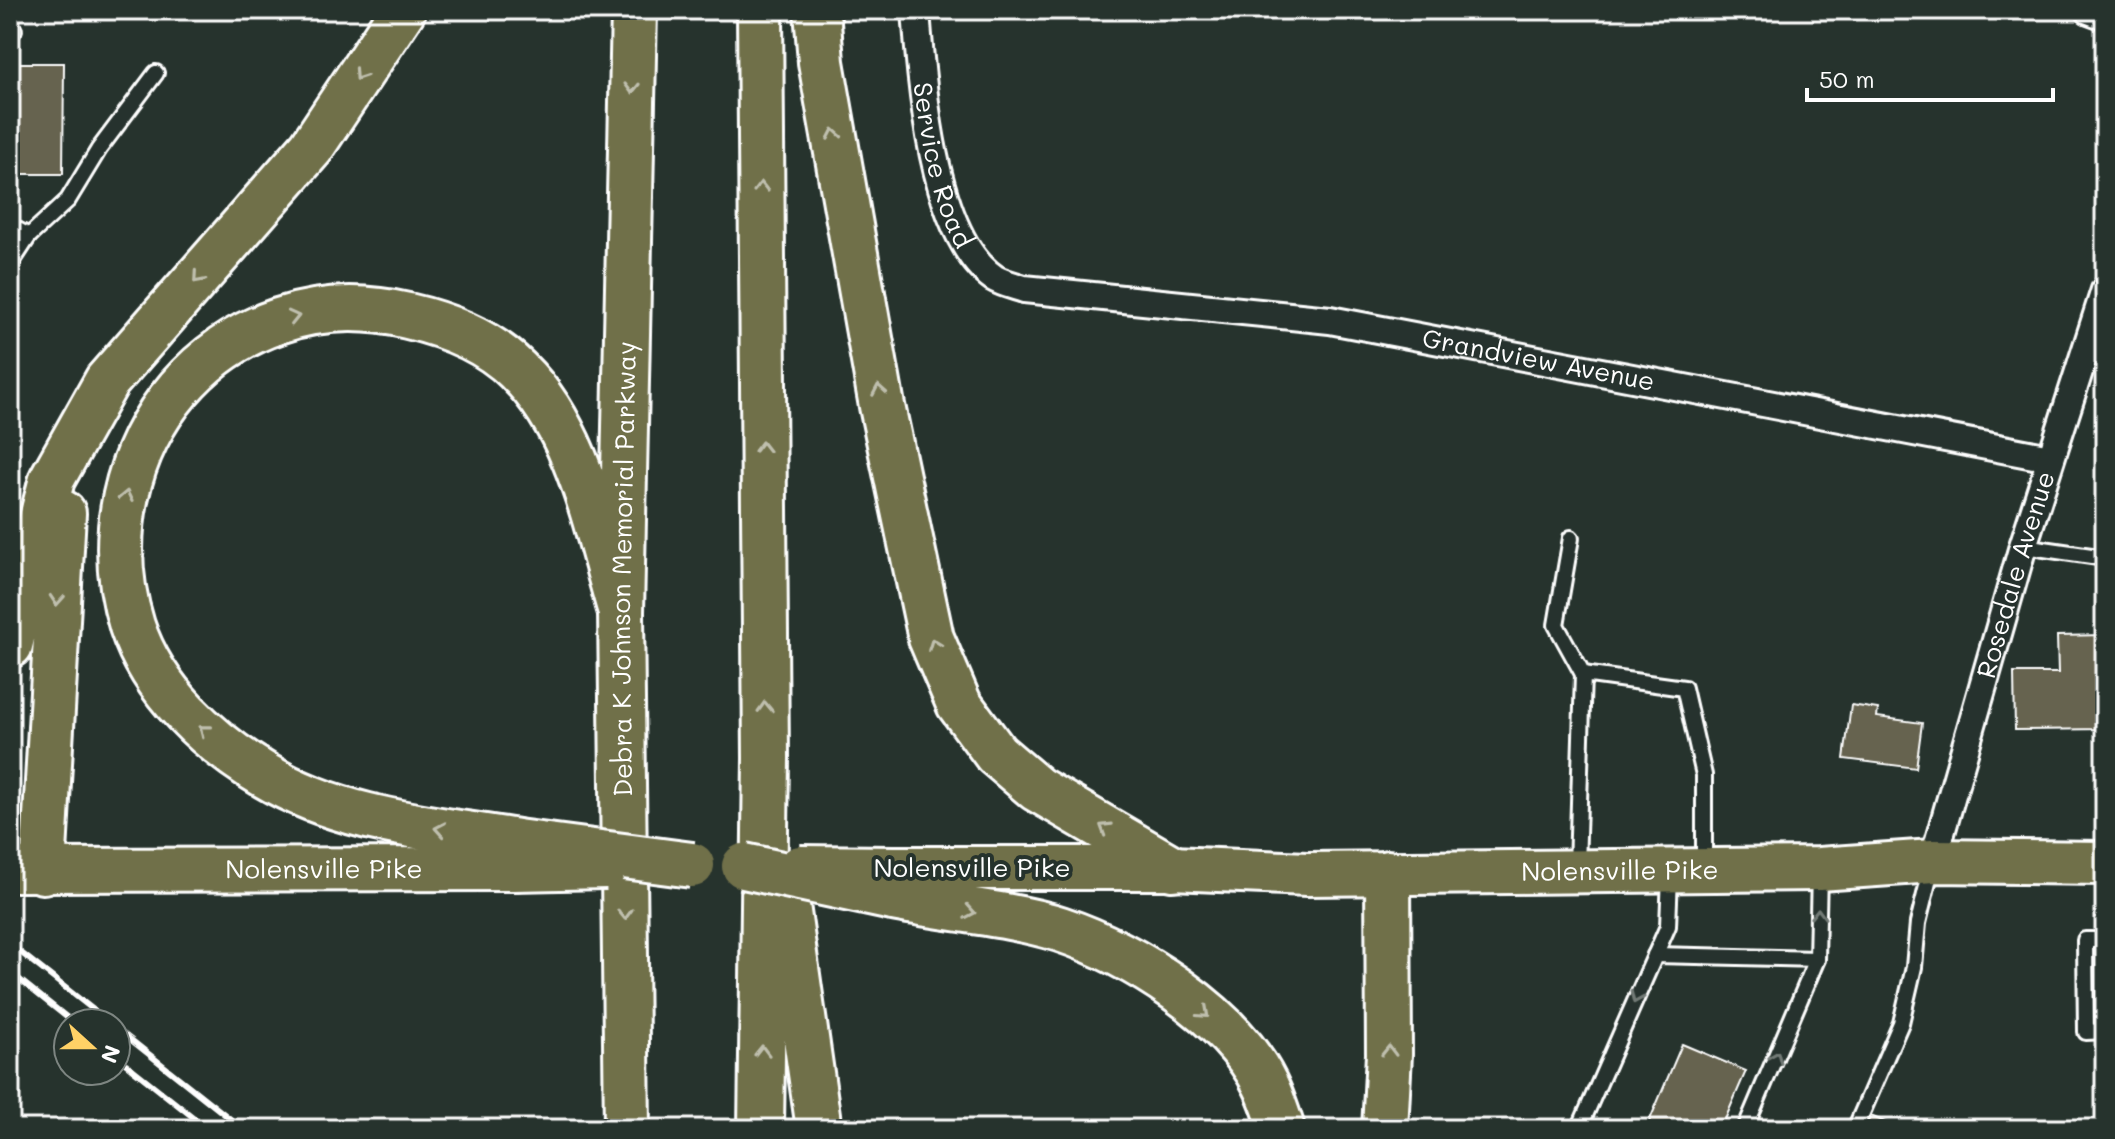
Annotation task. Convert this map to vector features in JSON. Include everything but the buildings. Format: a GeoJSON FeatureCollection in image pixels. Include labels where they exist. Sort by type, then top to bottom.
{"type":"FeatureCollection","features":[{"type":"Feature","properties":{"kind":"highway"},"geometry":{"type":"LineString","coordinates":[[10,645],[52,479],[88,413],[124,358],[311,148],[403,10]]}},
{"type":"Feature","properties":{"kind":"highway","name":"Debra K Johnson Memorial Parkway"},"geometry":{"type":"LineString","coordinates":[[627,1129],[621,612],[634,10]]}},
{"type":"Feature","properties":{"kind":"highway"},"geometry":{"type":"LineString","coordinates":[[760,10],[766,758],[761,1129]]}},
{"type":"Feature","properties":{"kind":"highway"},"geometry":{"type":"LineString","coordinates":[[817,10],[821,62],[882,406],[931,638],[959,704],[996,754],[1037,789],[1172,868]]}},
{"type":"Feature","properties":{"kind":"highway"},"geometry":{"type":"LineString","coordinates":[[621,612],[571,448],[550,409],[516,369],[478,341],[436,322],[389,311],[340,309],[289,317],[255,330],[205,362],[176,390],[148,430],[131,471],[120,525],[121,579],[133,628],[154,672],[192,721],[268,778],[320,801],[369,817],[516,856],[692,865]]}},
{"type":"Feature","properties":{"kind":"highway"},"geometry":{"type":"LineString","coordinates":[[27,870],[64,501],[88,413]]}},
{"type":"Feature","properties":{"kind":"highway"},"geometry":{"type":"LineString","coordinates":[[766,758],[819,1129]]}},
{"type":"Feature","properties":{"kind":"highway"},"geometry":{"type":"LineString","coordinates":[[744,866],[894,883],[1059,929],[1113,951],[1184,995],[1235,1041],[1264,1082],[1282,1129]]}},
{"type":"Feature","properties":{"kind":"highway"},"geometry":{"type":"LineString","coordinates":[[1385,1129],[1389,1054],[1388,873]]}},
{"type":"Feature","properties":{"kind":"main road","name":"Nolensville Pike"},"geometry":{"type":"LineString","coordinates":[[27,870],[516,856]]}},
{"type":"Feature","properties":{"kind":"main road","name":"Nolensville Pike"},"geometry":{"type":"LineString","coordinates":[[894,883],[1172,868],[1388,873],[1577,872],[1819,869],[1933,861],[2105,863]]}},
{"type":"Feature","properties":{"kind":"main road"},"geometry":{"type":"LineString","coordinates":[[692,865],[744,866]]}},
{"type":"Feature","properties":{"kind":"street","name":"Service Road"},"geometry":{"type":"LineString","coordinates":[[916,10],[937,175],[950,217],[969,249],[994,278],[1024,289]]}},
{"type":"Feature","properties":{"kind":"street"},"geometry":{"type":"LineString","coordinates":[[2089,10],[2105,16]]}},
{"type":"Feature","properties":{"kind":"street","name":"Grandview Avenue"},"geometry":{"type":"LineString","coordinates":[[1024,289],[1330,320],[2050,458]]}},
{"type":"Feature","properties":{"kind":"street","name":"Rosedale Avenue"},"geometry":{"type":"LineString","coordinates":[[1933,861],[2023,546],[2105,290]]}},
{"type":"Feature","properties":{"kind":"lane"},"geometry":{"type":"LineString","coordinates":[[10,265],[29,236],[68,200],[99,149],[156,73]]}},
{"type":"Feature","properties":{"kind":"lane"},"geometry":{"type":"LineString","coordinates":[[10,226],[29,236]]}},
{"type":"Feature","properties":{"kind":"lane"},"geometry":{"type":"LineString","coordinates":[[1571,538],[1556,625],[1583,674],[1577,872]]}},
{"type":"Feature","properties":{"kind":"lane"},"geometry":{"type":"LineString","coordinates":[[2023,546],[2105,558]]}},
{"type":"Feature","properties":{"kind":"lane"},"geometry":{"type":"LineString","coordinates":[[1579,1129],[1668,926],[1687,870],[1704,775],[1684,688],[1583,674]]}},
{"type":"Feature","properties":{"kind":"lane"},"geometry":{"type":"LineString","coordinates":[[1855,1129],[1901,1023],[1914,967],[1918,923],[1933,861]]}},
{"type":"Feature","properties":{"kind":"lane"},"geometry":{"type":"LineString","coordinates":[[1745,1129],[1817,959],[1819,869]]}},
{"type":"Feature","properties":{"kind":"lane"},"geometry":{"type":"LineString","coordinates":[[2105,940],[2085,940],[2086,1032],[2105,1031]]}},
{"type":"Feature","properties":{"kind":"lane"},"geometry":{"type":"LineString","coordinates":[[1655,955],[1817,959]]}},
{"type":"Feature","properties":{"kind":"railway"},"geometry":{"type":"LineString","coordinates":[[10,944],[90,1007]]}},
{"type":"Feature","properties":{"kind":"railway"},"geometry":{"type":"LineString","coordinates":[[10,972],[54,1007]]}},
{"type":"Feature","properties":{"kind":"railway"},"geometry":{"type":"LineString","coordinates":[[132,1041],[243,1129]]}},
{"type":"Feature","properties":{"kind":"railway"},"geometry":{"type":"LineString","coordinates":[[132,1069],[208,1129]]}}]}
